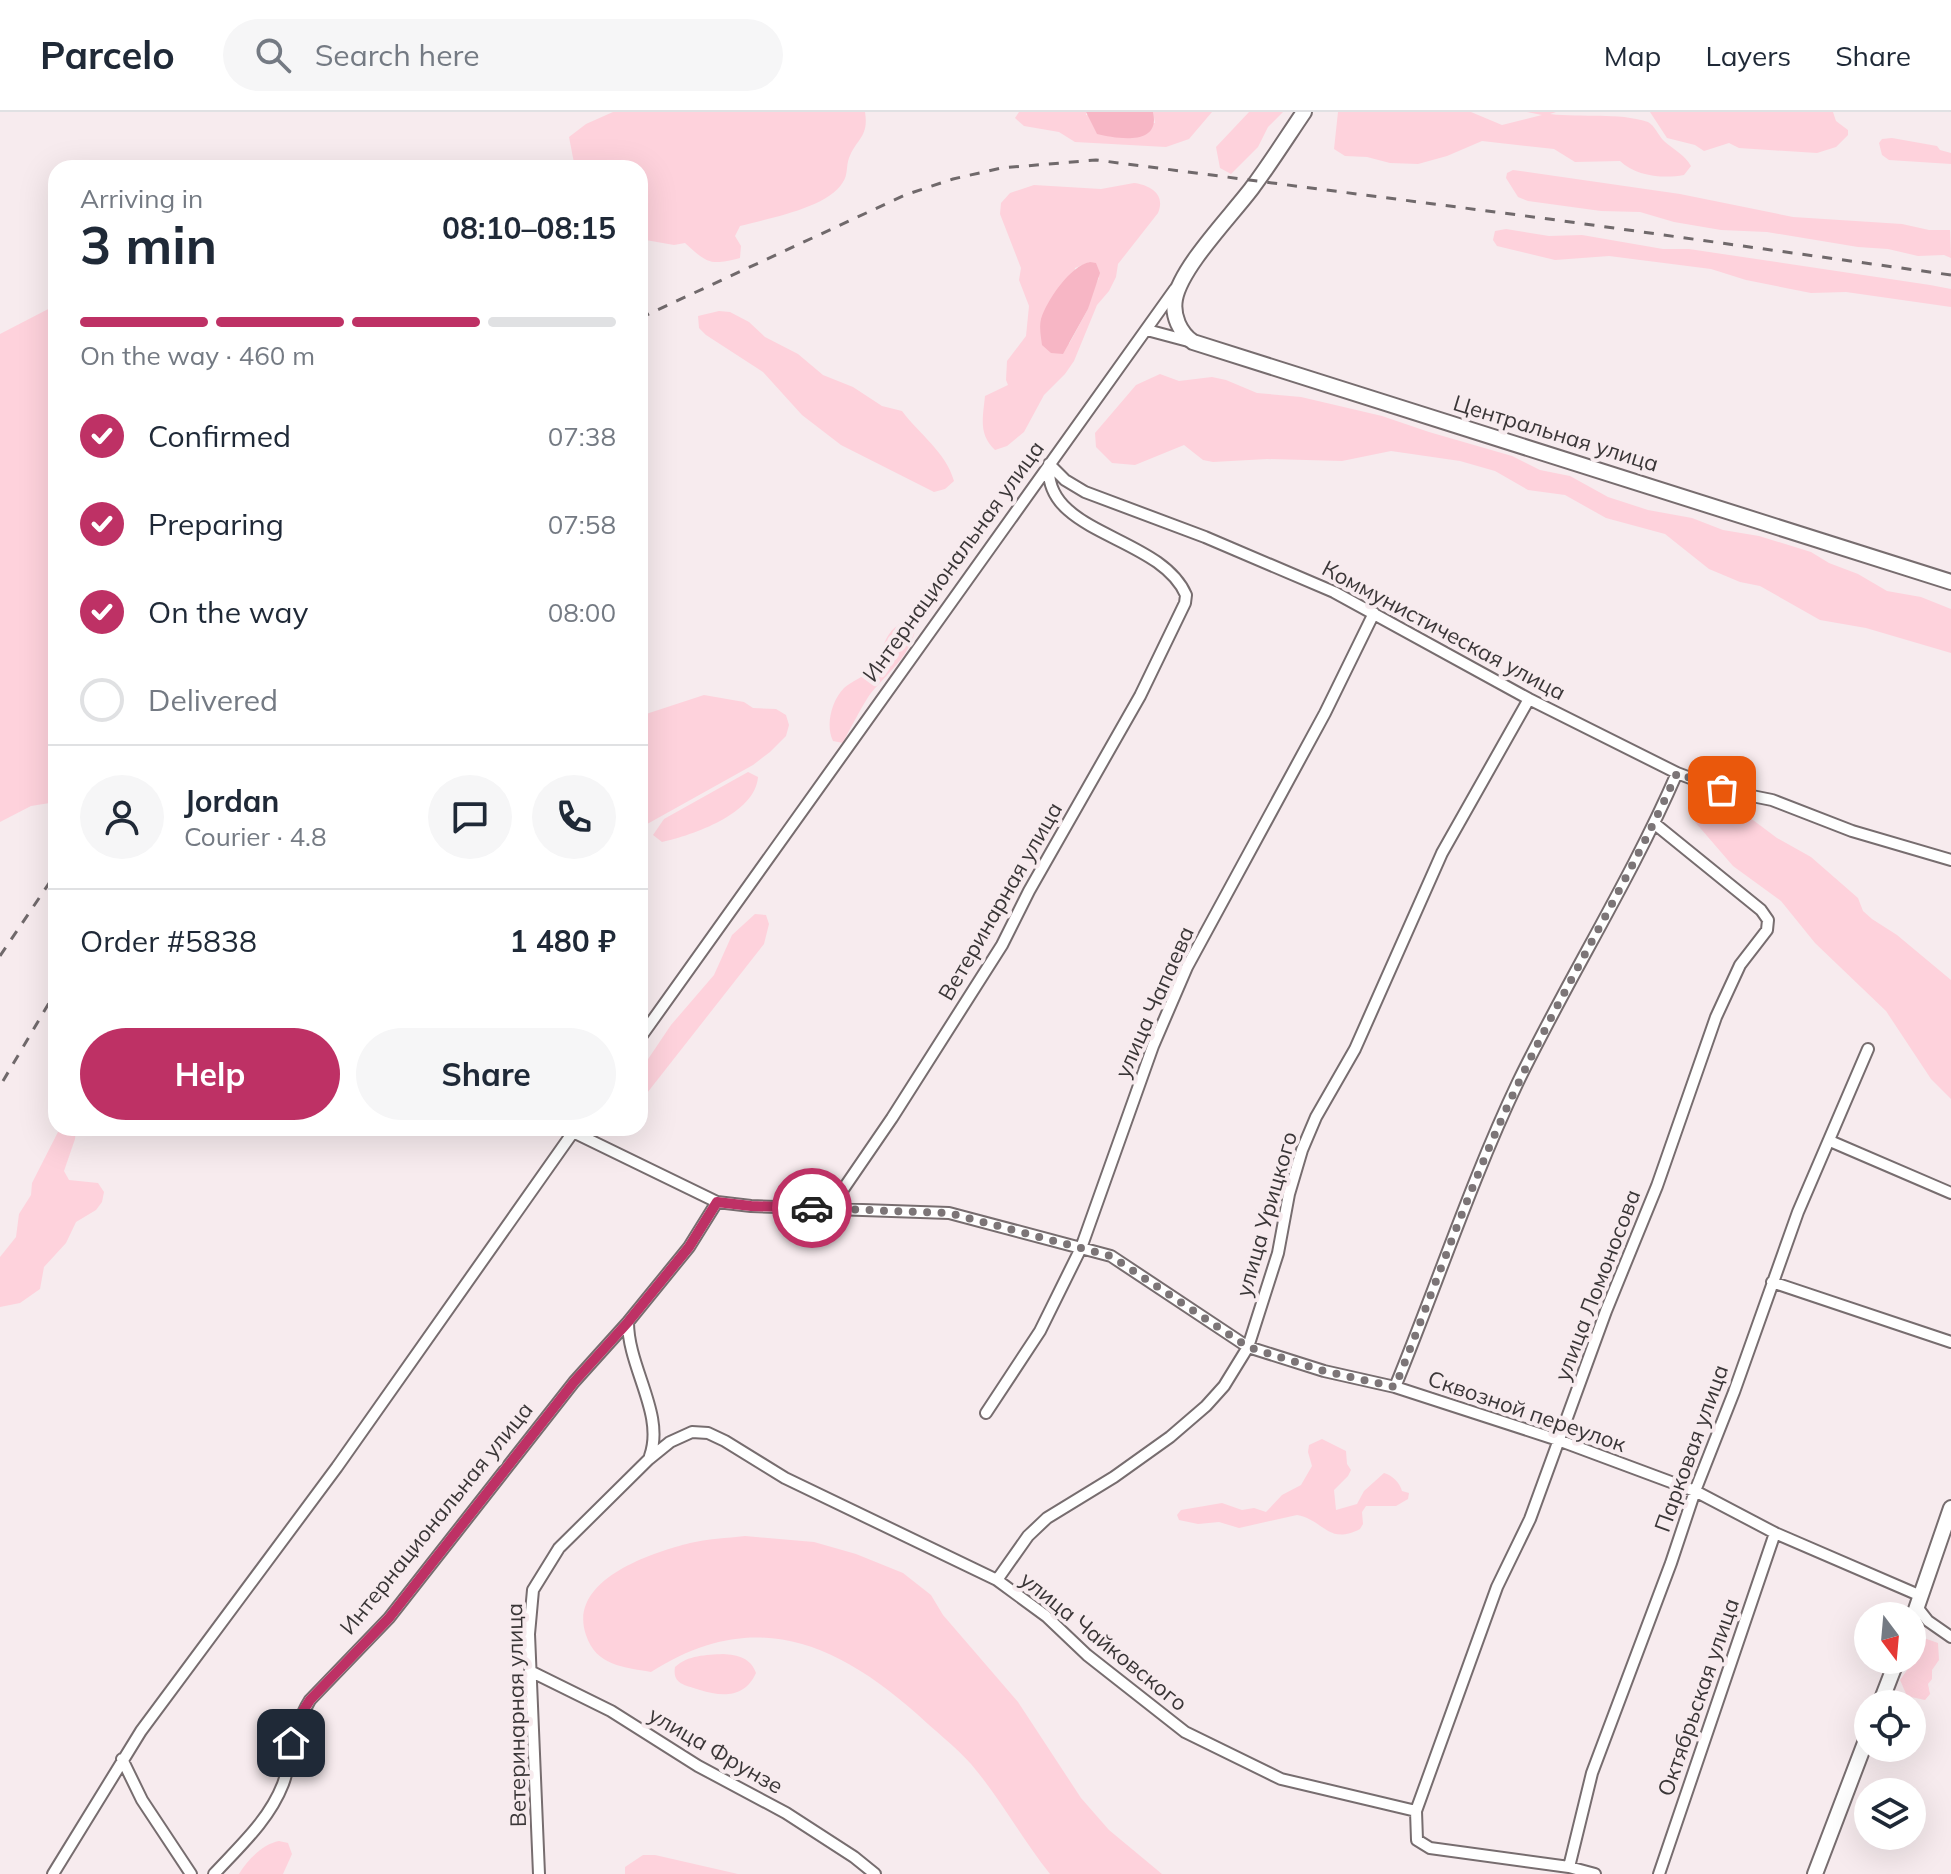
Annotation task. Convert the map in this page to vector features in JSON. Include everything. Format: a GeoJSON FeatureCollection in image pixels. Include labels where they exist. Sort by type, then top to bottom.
{"type":"FeatureCollection","features":[{"type":"Feature","properties":{"kind":"street","name":"Интернациональная улица"},"geometry":{"type":"LineString","coordinates":[[648,1027],[1304,112]]}},
{"type":"Feature","properties":{"kind":"street"},"geometry":{"type":"LineString","coordinates":[[1183,277],[1175,310],[1182,331],[1193,342]]}},
{"type":"Feature","properties":{"kind":"street","name":"Центральная улица"},"geometry":{"type":"LineString","coordinates":[[1147,330],[1951,582]]}},
{"type":"Feature","properties":{"kind":"street","name":"Ветеринарная улица"},"geometry":{"type":"LineString","coordinates":[[831,1207],[892,1118],[1002,945],[1029,891],[1140,696],[1185,603],[1186,595],[1171,571],[1125,542],[1074,516],[1056,501],[1048,481],[1049,464]]}},
{"type":"Feature","properties":{"kind":"street","name":"Коммунистическая улица"},"geometry":{"type":"LineString","coordinates":[[1049,464],[1065,480],[1085,492],[1334,592],[1529,699],[1677,773],[1722,790],[1772,800],[1852,831],[1951,860]]}},
{"type":"Feature","properties":{"kind":"street","name":"улица Чапаева"},"geometry":{"type":"LineString","coordinates":[[986,1413],[1040,1331],[1081,1248],[1153,1046],[1187,967],[1325,713],[1374,613]]}},
{"type":"Feature","properties":{"kind":"street","name":"улица Урицкого"},"geometry":{"type":"LineString","coordinates":[[997,1580],[1028,1536],[1047,1518],[1114,1477],[1170,1437],[1206,1406],[1224,1386],[1248,1347],[1278,1253],[1289,1194],[1302,1150],[1316,1117],[1355,1049],[1442,853],[1529,699]]}},
{"type":"Feature","properties":{"kind":"street"},"geometry":{"type":"LineString","coordinates":[[1395,1387],[1434,1293],[1476,1175],[1519,1080],[1655,824],[1677,773]]}},
{"type":"Feature","properties":{"kind":"street","name":"улица Ломоносова"},"geometry":{"type":"LineString","coordinates":[[1416,1811],[1497,1587],[1530,1519],[1657,1186],[1716,1017],[1740,965],[1767,930],[1768,920],[1761,910],[1655,824]]}},
{"type":"Feature","properties":{"kind":"street","name":"Парковая улица"},"geometry":{"type":"LineString","coordinates":[[1569,1867],[1592,1773],[1695,1491],[1798,1212],[1868,1049]]}},
{"type":"Feature","properties":{"kind":"street"},"geometry":{"type":"LineString","coordinates":[[53,1874],[122,1759],[337,1467],[570,1136]]}},
{"type":"Feature","properties":{"kind":"street","name":"Сквозной переулок"},"geometry":{"type":"LineString","coordinates":[[586,1136],[717,1202],[949,1213],[1111,1256],[1248,1347],[1311,1367],[1395,1387],[1558,1440],[1695,1491],[1906,1602]]}},
{"type":"Feature","properties":{"kind":"street"},"geometry":{"type":"LineString","coordinates":[[1830,1141],[1951,1193]]}},
{"type":"Feature","properties":{"kind":"street","name":"Интернациональная улица"},"geometry":{"type":"LineString","coordinates":[[214,1874],[256,1830],[277,1798],[300,1716],[310,1700],[389,1618],[574,1382],[689,1247],[717,1202]]}},
{"type":"Feature","properties":{"kind":"street"},"geometry":{"type":"LineString","coordinates":[[1772,1282],[1951,1342]]}},
{"type":"Feature","properties":{"kind":"street"},"geometry":{"type":"LineString","coordinates":[[628,1322],[630,1351],[652,1417],[654,1443],[649,1459]]}},
{"type":"Feature","properties":{"kind":"street","name":"Ветеринарная улица"},"geometry":{"type":"LineString","coordinates":[[539,1874],[530,1671],[529,1609],[533,1590],[559,1548],[649,1459],[670,1442],[692,1432]]}},
{"type":"Feature","properties":{"kind":"street","name":"улица Чайковского"},"geometry":{"type":"LineString","coordinates":[[692,1432],[708,1433],[725,1441],[785,1478],[997,1580],[1046,1616],[1087,1655],[1185,1732],[1281,1779],[1416,1811]]}},
{"type":"Feature","properties":{"kind":"street"},"geometry":{"type":"LineString","coordinates":[[1919,1602],[1951,1508]]}},
{"type":"Feature","properties":{"kind":"street","name":"Октябрьская улица"},"geometry":{"type":"LineString","coordinates":[[1659,1874],[1775,1533]]}},
{"type":"Feature","properties":{"kind":"street","name":"Сквозной переулок"},"geometry":{"type":"LineString","coordinates":[[1926,1619],[1951,1637]]}},
{"type":"Feature","properties":{"kind":"street","name":"улица Фрунзе"},"geometry":{"type":"LineString","coordinates":[[530,1671],[611,1711],[698,1766],[786,1813],[875,1874]]}},
{"type":"Feature","properties":{"kind":"street"},"geometry":{"type":"LineString","coordinates":[[122,1759],[142,1800],[191,1874]]}},
{"type":"Feature","properties":{"kind":"street"},"geometry":{"type":"LineString","coordinates":[[1815,1874],[1858,1762]]}},
{"type":"Feature","properties":{"kind":"street"},"geometry":{"type":"LineString","coordinates":[[1416,1811],[1417,1840],[1430,1848],[1569,1867],[1595,1874]]}},
{"type":"Feature","properties":{"kind":"shaded area"},"geometry":{"type":"Polygon","coordinates":[[[613,112],[865,112],[866,120],[864,132],[849,158],[845,179],[835,191],[825,199],[797,211],[740,226],[735,236],[741,246],[740,258],[722,262],[704,259],[685,243],[674,245],[648,240],[648,160],[573,160],[569,137],[586,124],[613,112]]]}},
{"type":"Feature","properties":{"kind":"shaded area"},"geometry":{"type":"Polygon","coordinates":[[[1019,112],[1086,112],[1086,115],[1155,123],[1153,112],[1212,112],[1189,139],[1166,147],[1075,142],[1059,132],[1024,126],[1015,118],[1019,112]]]}},
{"type":"Feature","properties":{"kind":"shaded area"},"geometry":{"type":"Polygon","coordinates":[[[1086,112],[1153,112],[1154,123],[1151,130],[1136,138],[1106,136],[1097,134],[1086,112]]]}},
{"type":"Feature","properties":{"kind":"shaded area"},"geometry":{"type":"Polygon","coordinates":[[[1249,112],[1283,112],[1268,127],[1258,147],[1231,174],[1220,168],[1216,147],[1249,112]]]}},
{"type":"Feature","properties":{"kind":"shaded area"},"geometry":{"type":"Polygon","coordinates":[[[1338,112],[1471,112],[1502,125],[1542,115],[1527,112],[1624,117],[1648,122],[1691,166],[1684,175],[1658,176],[1633,170],[1620,161],[1575,162],[1554,149],[1482,141],[1418,164],[1390,163],[1345,156],[1334,149],[1338,112]]]}},
{"type":"Feature","properties":{"kind":"shaded area"},"geometry":{"type":"Polygon","coordinates":[[[1650,112],[1833,112],[1836,121],[1848,130],[1848,135],[1836,147],[1817,153],[1739,148],[1729,143],[1704,151],[1695,145],[1667,138],[1650,112]]]}},
{"type":"Feature","properties":{"kind":"shaded area"},"geometry":{"type":"Polygon","coordinates":[[[1882,139],[1937,146],[1951,153],[1951,164],[1889,160],[1882,155],[1879,143],[1882,139]]]}},
{"type":"Feature","properties":{"kind":"shaded area"},"geometry":{"type":"Polygon","coordinates":[[[1513,170],[1680,194],[1793,217],[1950,230],[1951,258],[1944,255],[1918,256],[1767,232],[1721,230],[1640,212],[1601,211],[1528,201],[1518,197],[1506,178],[1507,173],[1513,170]]]}},
{"type":"Feature","properties":{"kind":"shaded area"},"geometry":{"type":"Polygon","coordinates":[[[1134,183],[1146,186],[1158,196],[1158,213],[1118,264],[1116,277],[1097,305],[1074,361],[1044,395],[1024,432],[1007,446],[995,450],[984,431],[985,396],[1008,385],[1007,361],[1026,336],[1029,306],[1019,280],[1021,268],[1000,214],[1001,203],[1010,193],[1034,185],[1101,189],[1134,183]],[[1090,262],[1075,268],[1069,344],[1088,309],[1091,293],[1099,278],[1090,262]]]}},
{"type":"Feature","properties":{"kind":"shaded area"},"geometry":{"type":"Polygon","coordinates":[[[1506,229],[1549,236],[1582,235],[1663,249],[1689,249],[1930,285],[1951,289],[1951,307],[1846,292],[1811,293],[1746,280],[1711,269],[1609,256],[1555,260],[1497,246],[1493,240],[1495,231],[1506,229]]]}},
{"type":"Feature","properties":{"kind":"shaded area"},"geometry":{"type":"Polygon","coordinates":[[[1090,262],[1096,263],[1100,273],[1088,309],[1063,354],[1051,353],[1042,345],[1040,325],[1044,311],[1067,277],[1090,262]]]}},
{"type":"Feature","properties":{"kind":"shaded area"},"geometry":{"type":"Polygon","coordinates":[[[48,309],[48,803],[31,806],[0,822],[0,334],[48,309]]]}},
{"type":"Feature","properties":{"kind":"shaded area"},"geometry":{"type":"Polygon","coordinates":[[[730,312],[749,322],[765,337],[798,354],[823,375],[853,387],[882,406],[902,411],[939,452],[954,481],[945,489],[934,492],[841,445],[802,415],[763,372],[699,328],[698,316],[730,312]]]}},
{"type":"Feature","properties":{"kind":"shaded area"},"geometry":{"type":"Polygon","coordinates":[[[1160,374],[1179,381],[1212,377],[1257,393],[1301,397],[1382,416],[1512,456],[1540,470],[1570,476],[1608,497],[1648,510],[1692,518],[1723,530],[1759,536],[1811,552],[1887,591],[1921,597],[1951,609],[1951,653],[1866,628],[1820,620],[1760,586],[1740,582],[1709,569],[1665,534],[1606,518],[1565,495],[1528,490],[1495,471],[1460,461],[1391,451],[1342,461],[1267,459],[1213,462],[1203,460],[1184,445],[1135,465],[1112,463],[1096,447],[1095,433],[1136,385],[1160,374]]]}},
{"type":"Feature","properties":{"kind":"shaded area"},"geometry":{"type":"Polygon","coordinates":[[[906,620],[917,624],[905,654],[868,697],[843,743],[833,741],[830,720],[836,699],[844,688],[870,670],[887,637],[906,620]]]}},
{"type":"Feature","properties":{"kind":"shaded area"},"geometry":{"type":"Polygon","coordinates":[[[704,695],[744,702],[753,708],[776,709],[786,715],[789,725],[786,736],[753,765],[648,824],[648,713],[704,695]]]}},
{"type":"Feature","properties":{"kind":"shaded area"},"geometry":{"type":"Polygon","coordinates":[[[748,772],[758,777],[754,790],[734,812],[705,828],[675,839],[662,842],[653,835],[664,819],[748,772]]]}},
{"type":"Feature","properties":{"kind":"shaded area"},"geometry":{"type":"Polygon","coordinates":[[[1701,800],[1737,808],[1777,838],[1811,857],[1858,898],[1863,911],[1872,919],[1897,935],[1951,980],[1951,1099],[1931,1079],[1886,1011],[1815,943],[1781,901],[1733,866],[1695,822],[1694,810],[1701,800]]]}},
{"type":"Feature","properties":{"kind":"shaded area"},"geometry":{"type":"Polygon","coordinates":[[[755,914],[766,915],[769,924],[764,944],[648,1092],[648,1059],[671,1025],[714,975],[732,935],[755,914]]]}},
{"type":"Feature","properties":{"kind":"shaded area"},"geometry":{"type":"Polygon","coordinates":[[[56,1136],[75,1136],[64,1171],[69,1180],[98,1183],[104,1192],[96,1210],[76,1222],[66,1243],[44,1267],[40,1289],[20,1303],[0,1307],[0,1257],[16,1237],[19,1214],[31,1195],[32,1183],[56,1136]]]}},
{"type":"Feature","properties":{"kind":"shaded area"},"geometry":{"type":"Polygon","coordinates":[[[1322,1439],[1346,1451],[1351,1470],[1334,1490],[1336,1510],[1357,1504],[1364,1491],[1384,1473],[1395,1480],[1402,1491],[1409,1493],[1408,1499],[1396,1506],[1366,1506],[1360,1529],[1340,1535],[1297,1515],[1239,1528],[1219,1522],[1198,1524],[1179,1520],[1177,1515],[1181,1510],[1222,1503],[1242,1510],[1254,1508],[1266,1512],[1282,1495],[1301,1485],[1312,1466],[1309,1445],[1322,1439]]]}},
{"type":"Feature","properties":{"kind":"shaded area"},"geometry":{"type":"Polygon","coordinates":[[[745,1536],[814,1542],[856,1554],[903,1573],[931,1595],[943,1615],[1018,1702],[1081,1798],[1109,1830],[1162,1874],[1050,1874],[982,1777],[958,1751],[886,1689],[823,1651],[791,1641],[758,1637],[724,1641],[688,1652],[651,1672],[612,1663],[591,1645],[583,1616],[589,1599],[600,1584],[616,1572],[655,1554],[690,1543],[745,1536]]]}},
{"type":"Feature","properties":{"kind":"shaded area"},"geometry":{"type":"Polygon","coordinates":[[[1926,1639],[1938,1643],[1939,1660],[1932,1670],[1932,1679],[1928,1684],[1930,1694],[1926,1699],[1926,1690],[1904,1690],[1900,1680],[1904,1674],[1926,1674],[1926,1639]]]}},
{"type":"Feature","properties":{"kind":"shaded area"},"geometry":{"type":"Polygon","coordinates":[[[723,1654],[743,1658],[751,1664],[756,1673],[746,1687],[732,1694],[724,1694],[708,1692],[678,1681],[675,1667],[686,1660],[723,1654]]]}},
{"type":"Feature","properties":{"kind":"shaded area"},"geometry":{"type":"Polygon","coordinates":[[[279,1841],[288,1843],[292,1854],[283,1874],[239,1874],[256,1853],[279,1841]]]}},
{"type":"Feature","properties":{"kind":"shaded area"},"geometry":{"type":"Polygon","coordinates":[[[643,1855],[738,1874],[625,1874],[625,1867],[643,1855]]]}},
{"type":"Feature","properties":{"kind":"railway"},"geometry":{"type":"LineString","coordinates":[[648,314],[905,195],[953,179],[1001,168],[1096,160],[1951,275]]}},
{"type":"Feature","properties":{"kind":"railway"},"geometry":{"type":"LineString","coordinates":[[0,956],[48,885]]}},
{"type":"Feature","properties":{"kind":"railway"},"geometry":{"type":"LineString","coordinates":[[3,1081],[48,1005]]}},
{"type":"Feature","properties":{"kind":"way so far"},"geometry":{"type":"LineString","coordinates":[[812,1208],[949,1213],[1111,1256],[1248,1347],[1324,1371],[1395,1387],[1434,1293],[1476,1175],[1519,1080],[1655,824],[1677,773],[1722,790]]}},
{"type":"Feature","properties":{"kind":"route"},"geometry":{"type":"LineString","coordinates":[[291,1743],[300,1716],[310,1700],[389,1618],[574,1382],[689,1247],[717,1202],[812,1208]]}}]}
